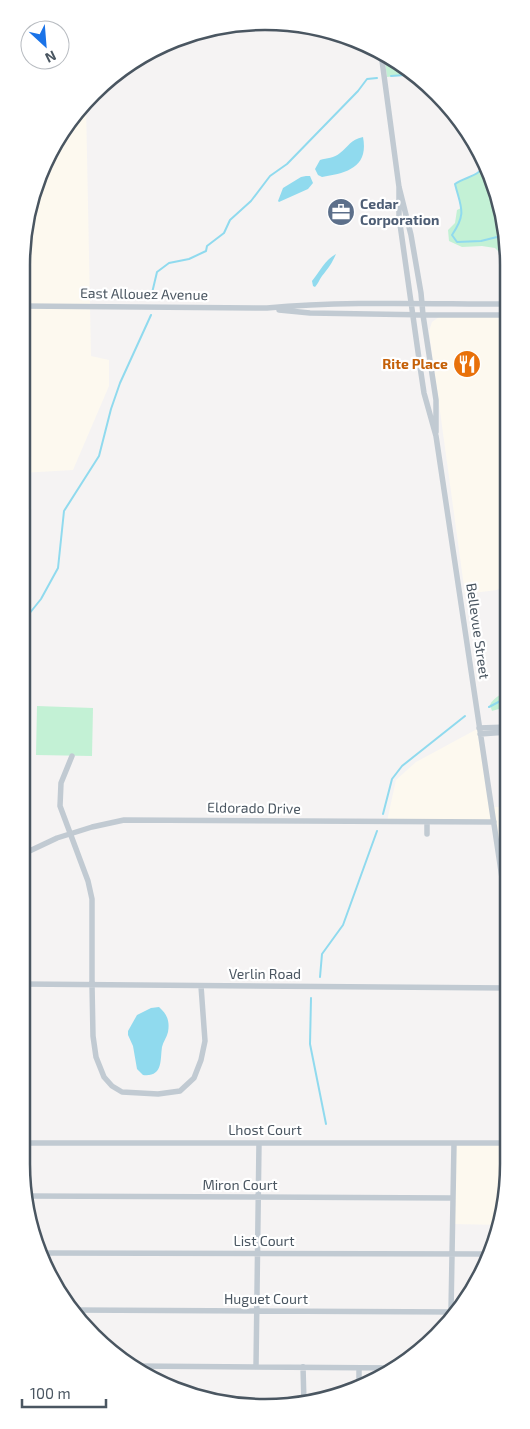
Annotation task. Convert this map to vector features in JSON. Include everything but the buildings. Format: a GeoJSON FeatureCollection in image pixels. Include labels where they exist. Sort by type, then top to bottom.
{"type":"FeatureCollection","features":[{"type":"Feature","properties":{"kind":"street","name":"Bellevue Street"},"geometry":{"type":"LineString","coordinates":[[382,61],[399,187],[411,235],[436,400],[436,436]]}},
{"type":"Feature","properties":{"kind":"street","name":"Bellevue Street"},"geometry":{"type":"LineString","coordinates":[[399,187],[399,217],[412,303],[412,315],[424,393],[436,436],[500,863]]}},
{"type":"Feature","properties":{"kind":"street","name":"East Allouez Avenue"},"geometry":{"type":"LineString","coordinates":[[30,306],[267,308],[299,305],[412,303],[500,304]]}},
{"type":"Feature","properties":{"kind":"street","name":"East Allouez Avenue"},"geometry":{"type":"LineString","coordinates":[[267,308],[310,313],[500,315]]}},
{"type":"Feature","properties":{"kind":"street"},"geometry":{"type":"LineString","coordinates":[[480,731],[500,728]]}},
{"type":"Feature","properties":{"kind":"street"},"geometry":{"type":"LineString","coordinates":[[480,731],[500,732]]}},
{"type":"Feature","properties":{"kind":"street"},"geometry":{"type":"LineString","coordinates":[[72,756],[61,783],[60,806],[88,881],[92,899],[92,1020],[96,1058],[104,1077],[112,1086],[122,1092],[158,1094],[180,1091],[194,1078],[205,1041],[201,986]]}},
{"type":"Feature","properties":{"kind":"street","name":"Eldorado Drive"},"geometry":{"type":"LineString","coordinates":[[30,851],[58,838],[92,826],[124,820],[494,822]]}},
{"type":"Feature","properties":{"kind":"street"},"geometry":{"type":"LineString","coordinates":[[426,834],[427,822]]}},
{"type":"Feature","properties":{"kind":"street","name":"Verlin Road"},"geometry":{"type":"LineString","coordinates":[[30,984],[500,988]]}},
{"type":"Feature","properties":{"kind":"street","name":"Lhost Court"},"geometry":{"type":"LineString","coordinates":[[30,1143],[500,1143]]}},
{"type":"Feature","properties":{"kind":"street"},"geometry":{"type":"LineString","coordinates":[[256,1367],[259,1143]]}},
{"type":"Feature","properties":{"kind":"street"},"geometry":{"type":"LineString","coordinates":[[451,1307],[454,1143]]}},
{"type":"Feature","properties":{"kind":"street","name":"Miron Court"},"geometry":{"type":"LineString","coordinates":[[32,1196],[453,1198]]}},
{"type":"Feature","properties":{"kind":"street","name":"List Court"},"geometry":{"type":"LineString","coordinates":[[48,1253],[482,1254]]}},
{"type":"Feature","properties":{"kind":"street","name":"Huguet Court"},"geometry":{"type":"LineString","coordinates":[[81,1310],[447,1312]]}},
{"type":"Feature","properties":{"kind":"street"},"geometry":{"type":"LineString","coordinates":[[144,1366],[382,1368]]}},
{"type":"Feature","properties":{"kind":"street"},"geometry":{"type":"LineString","coordinates":[[303,1367],[304,1395]]}},
{"type":"Feature","properties":{"kind":"street"},"geometry":{"type":"LineString","coordinates":[[359,1368],[359,1379]]}},
{"type":"Feature","properties":{"kind":"shaded area"},"geometry":{"type":"Polygon","coordinates":[[[86,112],[91,356],[109,360],[109,386],[73,470],[30,472],[30,265],[32,234],[42,189],[61,147],[86,112]]]}},
{"type":"Feature","properties":{"kind":"shaded area"},"geometry":{"type":"Polygon","coordinates":[[[439,317],[500,317],[500,587],[497,590],[465,594],[429,331],[432,322],[439,317]]]}},
{"type":"Feature","properties":{"kind":"shaded area"},"geometry":{"type":"Polygon","coordinates":[[[479,728],[492,807],[500,807],[500,863],[494,822],[387,821],[396,780],[416,762],[479,728]]]}},
{"type":"Feature","properties":{"kind":"shaded area"},"geometry":{"type":"Polygon","coordinates":[[[454,1143],[500,1143],[498,1195],[492,1225],[452,1224],[454,1143]]]}},
{"type":"Feature","properties":{"kind":"green space"},"geometry":{"type":"Polygon","coordinates":[[[385,63],[403,75],[387,77],[385,63]]]}},
{"type":"Feature","properties":{"kind":"green space"},"geometry":{"type":"Polygon","coordinates":[[[480,171],[492,204],[498,234],[499,252],[495,248],[482,246],[462,247],[449,241],[448,230],[455,223],[457,210],[461,208],[455,184],[480,171]]]}},
{"type":"Feature","properties":{"kind":"green space"},"geometry":{"type":"Polygon","coordinates":[[[500,695],[500,709],[492,711],[490,705],[500,695]]]}},
{"type":"Feature","properties":{"kind":"green space"},"geometry":{"type":"Polygon","coordinates":[[[37,706],[93,708],[92,756],[36,755],[37,706]]]}},
{"type":"Feature","properties":{"kind":"water"},"geometry":{"type":"Polygon","coordinates":[[[363,137],[364,147],[362,156],[354,167],[347,171],[322,177],[318,175],[315,169],[320,160],[338,155],[352,142],[363,137]]]}},
{"type":"Feature","properties":{"kind":"water"},"geometry":{"type":"Polygon","coordinates":[[[306,176],[310,176],[313,183],[308,189],[278,201],[283,188],[306,176]]]}},
{"type":"Feature","properties":{"kind":"water"},"geometry":{"type":"Polygon","coordinates":[[[336,254],[316,286],[313,286],[312,281],[332,256],[336,254]]]}},
{"type":"Feature","properties":{"kind":"water"},"geometry":{"type":"Polygon","coordinates":[[[159,1007],[167,1018],[169,1024],[168,1032],[157,1071],[149,1075],[143,1075],[137,1069],[128,1031],[137,1015],[151,1008],[159,1007]]]}},
{"type":"Feature","properties":{"kind":"waterway"},"geometry":{"type":"LineString","coordinates":[[391,76],[403,75]]}},
{"type":"Feature","properties":{"kind":"waterway"},"geometry":{"type":"LineString","coordinates":[[152,293],[157,272],[169,263],[189,259],[206,251],[207,246],[224,233],[230,220],[251,201],[270,176],[287,164],[358,91],[367,79],[377,78]]}},
{"type":"Feature","properties":{"kind":"waterway"},"geometry":{"type":"LineString","coordinates":[[480,171],[455,184],[461,205],[461,216],[452,235],[457,242],[481,241],[498,238]]}},
{"type":"Feature","properties":{"kind":"waterway"},"geometry":{"type":"LineString","coordinates":[[30,613],[41,599],[58,568],[64,511],[99,456],[120,383],[151,315]]}},
{"type":"Feature","properties":{"kind":"waterway"},"geometry":{"type":"LineString","coordinates":[[489,707],[500,701]]}},
{"type":"Feature","properties":{"kind":"waterway"},"geometry":{"type":"LineString","coordinates":[[383,814],[392,779],[402,766],[465,716]]}},
{"type":"Feature","properties":{"kind":"waterway"},"geometry":{"type":"LineString","coordinates":[[320,977],[322,954],[343,925],[377,831]]}},
{"type":"Feature","properties":{"kind":"waterway"},"geometry":{"type":"LineString","coordinates":[[311,998],[310,1044],[326,1124]]}},
{"type":"Feature","properties":{"kind":"place","name":"Cedar Corporation"},"geometry":{"type":"Point","coordinates":[341,212]}},
{"type":"Feature","properties":{"kind":"place","name":"Rite Place"},"geometry":{"type":"Point","coordinates":[467,364]}}]}
